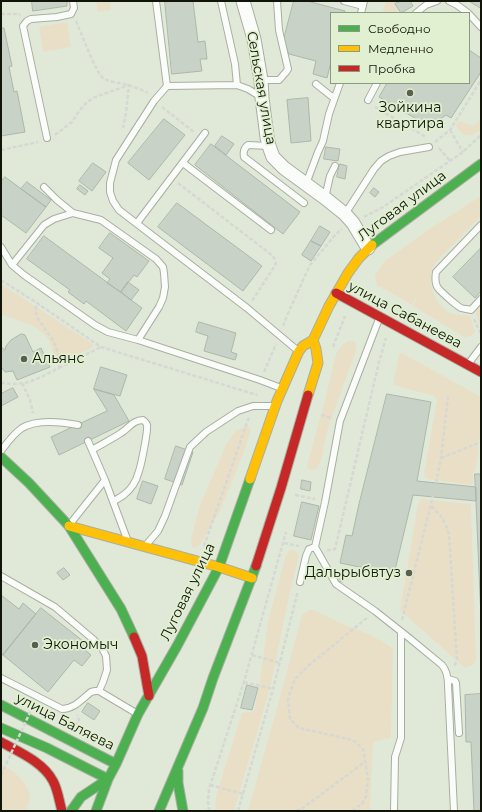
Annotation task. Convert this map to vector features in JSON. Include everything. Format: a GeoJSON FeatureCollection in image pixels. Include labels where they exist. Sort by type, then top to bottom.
{"type":"FeatureCollection","features":[{"type":"Feature","properties":{"kind":"main road","name":"Луговая улица"},"geometry":{"type":"LineString","coordinates":[[96,811],[108,779],[138,714],[177,646],[219,567],[276,404],[299,351],[303,346],[313,340],[348,273],[368,248],[481,164]]}},
{"type":"Feature","properties":{"kind":"main road","name":"улица Сабанеева"},"geometry":{"type":"LineString","coordinates":[[336,294],[481,372]]}},
{"type":"Feature","properties":{"kind":"main road"},"geometry":{"type":"LineString","coordinates":[[159,811],[203,708],[213,678],[252,578],[279,495],[318,363],[313,340]]}},
{"type":"Feature","properties":{"kind":"main road"},"geometry":{"type":"LineString","coordinates":[[1,457],[29,483],[69,526],[121,609],[142,656],[149,696]]}},
{"type":"Feature","properties":{"kind":"main road"},"geometry":{"type":"LineString","coordinates":[[69,526],[219,567],[252,578]]}},
{"type":"Feature","properties":{"kind":"main road","name":"улица Баляева"},"geometry":{"type":"LineString","coordinates":[[1,705],[116,764]]}},
{"type":"Feature","properties":{"kind":"main road"},"geometry":{"type":"LineString","coordinates":[[1,728],[47,748],[108,779]]}},
{"type":"Feature","properties":{"kind":"main road"},"geometry":{"type":"LineString","coordinates":[[1,742],[37,763],[46,771],[54,782],[62,811]]}},
{"type":"Feature","properties":{"kind":"main road"},"geometry":{"type":"LineString","coordinates":[[178,767],[178,783],[183,811]]}},
{"type":"Feature","properties":{"kind":"main road"},"geometry":{"type":"LineString","coordinates":[[72,811],[81,796],[108,779]]}},
{"type":"Feature","properties":{"kind":"street","name":"Сельская улица"},"geometry":{"type":"LineString","coordinates":[[243,1],[254,39],[261,80],[269,146],[273,156],[284,168],[345,214],[353,223],[368,248]]}},
{"type":"Feature","properties":{"kind":"lane"},"geometry":{"type":"LineString","coordinates":[[46,138],[24,26],[31,18],[57,17],[72,14],[74,8],[73,1]]}},
{"type":"Feature","properties":{"kind":"lane"},"geometry":{"type":"LineString","coordinates":[[156,1],[167,86]]}},
{"type":"Feature","properties":{"kind":"lane"},"geometry":{"type":"LineString","coordinates":[[221,1],[235,64],[237,85]]}},
{"type":"Feature","properties":{"kind":"lane"},"geometry":{"type":"LineString","coordinates":[[261,80],[279,80],[288,69],[279,30],[277,1]]}},
{"type":"Feature","properties":{"kind":"lane"},"geometry":{"type":"LineString","coordinates":[[344,1],[363,7]]}},
{"type":"Feature","properties":{"kind":"lane"},"geometry":{"type":"LineString","coordinates":[[417,12],[426,5],[437,1]]}},
{"type":"Feature","properties":{"kind":"lane"},"geometry":{"type":"LineString","coordinates":[[449,1],[468,12]]}},
{"type":"Feature","properties":{"kind":"lane"},"geometry":{"type":"LineString","coordinates":[[470,14],[481,27]]}},
{"type":"Feature","properties":{"kind":"lane"},"geometry":{"type":"LineString","coordinates":[[316,84],[335,98]]}},
{"type":"Feature","properties":{"kind":"lane"},"geometry":{"type":"LineString","coordinates":[[306,184],[323,141],[329,114],[340,84]]}},
{"type":"Feature","properties":{"kind":"lane"},"geometry":{"type":"LineString","coordinates":[[368,100],[376,84]]}},
{"type":"Feature","properties":{"kind":"lane"},"geometry":{"type":"LineString","coordinates":[[262,98],[248,89],[237,85],[167,86],[154,101],[116,160],[110,183],[110,192],[113,201],[119,210],[247,308],[299,351]]}},
{"type":"Feature","properties":{"kind":"lane"},"geometry":{"type":"LineString","coordinates":[[137,223],[203,135]]}},
{"type":"Feature","properties":{"kind":"lane"},"geometry":{"type":"LineString","coordinates":[[269,146],[248,145],[245,147],[244,157],[304,203]]}},
{"type":"Feature","properties":{"kind":"lane"},"geometry":{"type":"LineString","coordinates":[[345,214],[374,169],[381,161],[400,152],[428,147]]}},
{"type":"Feature","properties":{"kind":"lane"},"geometry":{"type":"LineString","coordinates":[[183,163],[271,230]]}},
{"type":"Feature","properties":{"kind":"lane"},"geometry":{"type":"LineString","coordinates":[[325,198],[330,176],[335,166]]}},
{"type":"Feature","properties":{"kind":"lane"},"geometry":{"type":"LineString","coordinates":[[44,187],[73,213],[101,220],[156,259],[163,267],[165,280],[163,298],[138,340]]}},
{"type":"Feature","properties":{"kind":"lane"},"geometry":{"type":"LineString","coordinates":[[12,265],[44,225],[54,219],[73,213]]}},
{"type":"Feature","properties":{"kind":"lane"},"geometry":{"type":"LineString","coordinates":[[481,225],[436,272],[435,277],[438,289],[460,308],[471,310],[481,299]]}},
{"type":"Feature","properties":{"kind":"lane"},"geometry":{"type":"LineString","coordinates":[[1,247],[12,265],[24,275],[95,325],[108,332],[138,340],[260,380],[282,389]]}},
{"type":"Feature","properties":{"kind":"lane"},"geometry":{"type":"LineString","coordinates":[[300,582],[306,556],[312,548],[340,421],[380,317]]}},
{"type":"Feature","properties":{"kind":"lane"},"geometry":{"type":"LineString","coordinates":[[468,365],[481,347]]}},
{"type":"Feature","properties":{"kind":"lane"},"geometry":{"type":"LineString","coordinates":[[144,547],[158,531],[166,516],[190,447],[206,432],[238,411],[253,406],[276,404]]}},
{"type":"Feature","properties":{"kind":"lane"},"geometry":{"type":"LineString","coordinates":[[92,450],[123,432],[138,420],[143,420],[147,425],[139,473],[130,489],[114,502]]}},
{"type":"Feature","properties":{"kind":"lane"},"geometry":{"type":"LineString","coordinates":[[1,451],[10,438],[22,428],[33,424],[65,422],[78,425]]}},
{"type":"Feature","properties":{"kind":"lane"},"geometry":{"type":"LineString","coordinates":[[88,441],[114,502],[128,542]]}},
{"type":"Feature","properties":{"kind":"lane"},"geometry":{"type":"LineString","coordinates":[[69,526],[105,480]]}},
{"type":"Feature","properties":{"kind":"lane"},"geometry":{"type":"LineString","coordinates":[[312,548],[336,584],[375,611],[442,665],[447,676],[454,811]]}},
{"type":"Feature","properties":{"kind":"lane"},"geometry":{"type":"LineString","coordinates":[[1,576],[55,607],[102,648],[106,656],[107,670],[98,691]]}},
{"type":"Feature","properties":{"kind":"lane"},"geometry":{"type":"LineString","coordinates":[[394,811],[396,757],[401,738],[401,631]]}},
{"type":"Feature","properties":{"kind":"lane"},"geometry":{"type":"LineString","coordinates":[[447,676],[456,683],[459,733]]}},
{"type":"Feature","properties":{"kind":"lane"},"geometry":{"type":"LineString","coordinates":[[1,678],[62,710],[73,708],[91,692],[98,691],[138,714]]}},
{"type":"Feature","properties":{"kind":"path"},"geometry":{"type":"LineString","coordinates":[[1,14],[19,14],[27,21]]}},
{"type":"Feature","properties":{"kind":"path"},"geometry":{"type":"LineString","coordinates":[[72,14],[102,78],[129,85],[158,96]]}},
{"type":"Feature","properties":{"kind":"path"},"geometry":{"type":"LineString","coordinates":[[435,142],[450,130],[481,80]]}},
{"type":"Feature","properties":{"kind":"path"},"geometry":{"type":"LineString","coordinates":[[123,129],[129,85]]}},
{"type":"Feature","properties":{"kind":"path"},"geometry":{"type":"LineString","coordinates":[[1,150],[34,143],[57,134],[72,122],[87,102],[95,97],[129,85]]}},
{"type":"Feature","properties":{"kind":"path"},"geometry":{"type":"LineString","coordinates":[[368,100],[375,107],[428,138]]}},
{"type":"Feature","properties":{"kind":"path"},"geometry":{"type":"LineString","coordinates":[[163,108],[203,135]]}},
{"type":"Feature","properties":{"kind":"path"},"geometry":{"type":"LineString","coordinates":[[450,130],[463,152]]}},
{"type":"Feature","properties":{"kind":"path"},"geometry":{"type":"LineString","coordinates":[[442,152],[450,161]]}},
{"type":"Feature","properties":{"kind":"path"},"geometry":{"type":"LineString","coordinates":[[172,178],[273,256],[276,264],[247,308]]}},
{"type":"Feature","properties":{"kind":"path"},"geometry":{"type":"LineString","coordinates":[[1,280],[100,347],[276,404]]}},
{"type":"Feature","properties":{"kind":"path"},"geometry":{"type":"LineString","coordinates":[[37,303],[35,309],[37,317],[54,342],[60,359],[59,368]]}},
{"type":"Feature","properties":{"kind":"path"},"geometry":{"type":"LineString","coordinates":[[478,328],[481,332]]}},
{"type":"Feature","properties":{"kind":"path"},"geometry":{"type":"LineString","coordinates":[[209,811],[208,802],[210,785],[244,682],[284,542],[312,548],[335,549],[378,362],[386,336]]}},
{"type":"Feature","properties":{"kind":"path"},"geometry":{"type":"LineString","coordinates":[[1,383],[15,384],[32,381],[100,347]]}},
{"type":"Feature","properties":{"kind":"path"},"geometry":{"type":"LineString","coordinates":[[22,383],[30,400],[33,414],[33,424]]}},
{"type":"Feature","properties":{"kind":"path"},"geometry":{"type":"LineString","coordinates":[[436,483],[448,397]]}},
{"type":"Feature","properties":{"kind":"path"},"geometry":{"type":"LineString","coordinates":[[440,458],[481,442]]}},
{"type":"Feature","properties":{"kind":"path"},"geometry":{"type":"LineString","coordinates":[[294,495],[308,498]]}},
{"type":"Feature","properties":{"kind":"path"},"geometry":{"type":"LineString","coordinates":[[401,631],[433,496]]}},
{"type":"Feature","properties":{"kind":"path"},"geometry":{"type":"LineString","coordinates":[[431,506],[445,522],[449,534],[457,660],[454,668],[447,676]]}},
{"type":"Feature","properties":{"kind":"path"},"geometry":{"type":"LineString","coordinates":[[238,811],[273,689],[300,582]]}},
{"type":"Feature","properties":{"kind":"path"},"geometry":{"type":"LineString","coordinates":[[352,811],[362,804],[366,796],[368,778],[363,749],[354,740],[299,728],[290,719],[288,698],[295,679],[308,666],[375,611]]}},
{"type":"Feature","properties":{"kind":"path"},"geometry":{"type":"LineString","coordinates":[[252,655],[280,663]]}},
{"type":"Feature","properties":{"kind":"path"},"geometry":{"type":"LineString","coordinates":[[244,682],[273,689]]}},
{"type":"Feature","properties":{"kind":"path"},"geometry":{"type":"LineString","coordinates":[[1,775],[33,706]]}},
{"type":"Feature","properties":{"kind":"path"},"geometry":{"type":"LineString","coordinates":[[71,725],[75,725],[79,720],[73,708]]}},
{"type":"Feature","properties":{"kind":"path"},"geometry":{"type":"LineString","coordinates":[[296,811],[303,808],[366,761]]}},
{"type":"Feature","properties":{"kind":"path"},"geometry":{"type":"LineString","coordinates":[[210,785],[243,794]]}},
{"type":"Feature","properties":{"kind":"shaded area"},"geometry":{"type":"Polygon","coordinates":[[[96,1],[110,1],[111,10],[98,12],[96,1]]]}},
{"type":"Feature","properties":{"kind":"shaded area"},"geometry":{"type":"Polygon","coordinates":[[[386,1],[394,1],[397,12],[382,12],[386,1]]]}},
{"type":"Feature","properties":{"kind":"shaded area"},"geometry":{"type":"Polygon","coordinates":[[[67,22],[71,47],[43,52],[39,27],[67,22]]]}},
{"type":"Feature","properties":{"kind":"shaded area"},"geometry":{"type":"Polygon","coordinates":[[[481,119],[481,130],[472,135],[462,133],[456,125],[460,121],[473,126],[481,119]]]}},
{"type":"Feature","properties":{"kind":"shaded area"},"geometry":{"type":"Polygon","coordinates":[[[481,196],[481,216],[437,261],[432,269],[431,276],[434,295],[441,306],[453,314],[470,316],[475,331],[471,336],[464,337],[413,306],[421,289],[412,305],[377,286],[375,275],[386,260],[434,226],[481,196]]]}},
{"type":"Feature","properties":{"kind":"shaded area"},"geometry":{"type":"Polygon","coordinates":[[[1,284],[93,344],[93,346],[90,349],[63,360],[56,360],[49,341],[44,334],[33,326],[1,314],[1,284]]]}},
{"type":"Feature","properties":{"kind":"shaded area"},"geometry":{"type":"Polygon","coordinates":[[[481,306],[481,324],[479,323],[476,311],[481,306]]]}},
{"type":"Feature","properties":{"kind":"shaded area"},"geometry":{"type":"Polygon","coordinates":[[[348,341],[354,341],[356,343],[356,351],[327,432],[319,465],[312,470],[307,467],[308,462],[334,362],[337,352],[342,345],[348,341]]]}},
{"type":"Feature","properties":{"kind":"shaded area"},"geometry":{"type":"Polygon","coordinates":[[[399,353],[402,353],[481,397],[481,439],[478,441],[478,457],[473,474],[473,483],[471,485],[428,479],[425,477],[424,473],[437,400],[434,396],[394,385],[399,353]]]}},
{"type":"Feature","properties":{"kind":"shaded area"},"geometry":{"type":"Polygon","coordinates":[[[249,427],[251,430],[219,513],[199,546],[194,548],[192,547],[191,540],[200,505],[227,443],[237,430],[249,427]]]}},
{"type":"Feature","properties":{"kind":"shaded area"},"geometry":{"type":"Polygon","coordinates":[[[422,499],[470,504],[471,507],[476,660],[473,665],[465,668],[400,610],[418,504],[422,499]]]}},
{"type":"Feature","properties":{"kind":"shaded area"},"geometry":{"type":"Polygon","coordinates":[[[289,550],[298,553],[298,559],[270,688],[234,811],[215,811],[216,796],[242,713],[254,711],[259,687],[268,622],[285,558],[289,550]]]}},
{"type":"Feature","properties":{"kind":"shaded area"},"geometry":{"type":"Polygon","coordinates":[[[310,610],[369,634],[391,647],[393,650],[391,738],[373,742],[370,811],[248,811],[302,615],[310,610]]]}},
{"type":"Feature","properties":{"kind":"shaded area"},"geometry":{"type":"Polygon","coordinates":[[[1,766],[15,773],[26,785],[30,793],[30,797],[25,811],[1,811],[1,766]]]}},
{"type":"Feature","properties":{"kind":"building"},"geometry":{"type":"Polygon","coordinates":[[[32,1],[67,1],[67,6],[33,11],[32,1]]]}},
{"type":"Feature","properties":{"kind":"building"},"geometry":{"type":"Polygon","coordinates":[[[165,1],[193,1],[198,42],[205,41],[207,59],[200,59],[202,71],[172,74],[165,1]]]}},
{"type":"Feature","properties":{"kind":"building"},"geometry":{"type":"Polygon","coordinates":[[[294,1],[307,1],[345,11],[330,12],[330,66],[327,78],[313,74],[316,61],[289,54],[283,42],[294,1]]]}},
{"type":"Feature","properties":{"kind":"building"},"geometry":{"type":"Polygon","coordinates":[[[401,1],[410,1],[413,6],[400,12],[395,4],[401,1]]]}},
{"type":"Feature","properties":{"kind":"building"},"geometry":{"type":"Polygon","coordinates":[[[469,1],[481,1],[481,8],[469,1]]]}},
{"type":"Feature","properties":{"kind":"building"},"geometry":{"type":"Polygon","coordinates":[[[1,28],[4,28],[12,66],[9,67],[14,92],[17,91],[25,132],[1,136],[1,28]]]}},
{"type":"Feature","properties":{"kind":"building"},"geometry":{"type":"Polygon","coordinates":[[[470,51],[481,58],[481,72],[451,118],[446,115],[430,127],[379,97],[386,84],[470,84],[470,51]]]}},
{"type":"Feature","properties":{"kind":"building"},"geometry":{"type":"Polygon","coordinates":[[[308,98],[311,141],[291,143],[287,100],[308,98]]]}},
{"type":"Feature","properties":{"kind":"building"},"geometry":{"type":"Polygon","coordinates":[[[164,119],[185,135],[149,180],[128,163],[164,119]]]}},
{"type":"Feature","properties":{"kind":"building"},"geometry":{"type":"Polygon","coordinates":[[[222,136],[234,144],[226,155],[215,146],[222,136]]]}},
{"type":"Feature","properties":{"kind":"building"},"geometry":{"type":"Polygon","coordinates":[[[211,144],[300,212],[283,234],[195,165],[211,144]]]}},
{"type":"Feature","properties":{"kind":"building"},"geometry":{"type":"Polygon","coordinates":[[[326,147],[340,149],[338,161],[324,159],[326,147]]]}},
{"type":"Feature","properties":{"kind":"building"},"geometry":{"type":"Polygon","coordinates":[[[93,163],[106,172],[92,191],[79,181],[93,163]]]}},
{"type":"Feature","properties":{"kind":"building"},"geometry":{"type":"Polygon","coordinates":[[[340,164],[347,166],[345,179],[337,177],[340,164]]]}},
{"type":"Feature","properties":{"kind":"building"},"geometry":{"type":"Polygon","coordinates":[[[5,177],[46,207],[26,233],[1,215],[1,182],[5,177]]]}},
{"type":"Feature","properties":{"kind":"building"},"geometry":{"type":"Polygon","coordinates":[[[27,182],[51,200],[46,207],[21,189],[27,182]]]}},
{"type":"Feature","properties":{"kind":"building"},"geometry":{"type":"Polygon","coordinates":[[[80,185],[88,191],[85,195],[77,189],[80,185]]]}},
{"type":"Feature","properties":{"kind":"building"},"geometry":{"type":"Polygon","coordinates":[[[374,188],[379,192],[375,197],[370,193],[374,188]]]}},
{"type":"Feature","properties":{"kind":"building"},"geometry":{"type":"Polygon","coordinates":[[[177,203],[262,266],[243,291],[158,227],[177,203]]]}},
{"type":"Feature","properties":{"kind":"building"},"geometry":{"type":"Polygon","coordinates":[[[320,226],[330,232],[321,246],[311,241],[320,226]]]}},
{"type":"Feature","properties":{"kind":"building"},"geometry":{"type":"Polygon","coordinates":[[[110,233],[149,261],[137,277],[134,275],[121,292],[107,283],[110,279],[102,273],[113,258],[99,248],[110,233]]]}},
{"type":"Feature","properties":{"kind":"building"},"geometry":{"type":"Polygon","coordinates":[[[44,236],[142,308],[126,331],[86,301],[84,304],[68,292],[70,290],[27,259],[44,236]]]}},
{"type":"Feature","properties":{"kind":"building"},"geometry":{"type":"Polygon","coordinates":[[[311,241],[321,246],[311,261],[302,255],[311,241]]]}},
{"type":"Feature","properties":{"kind":"building"},"geometry":{"type":"Polygon","coordinates":[[[481,248],[481,291],[475,298],[453,277],[481,248]]]}},
{"type":"Feature","properties":{"kind":"building"},"geometry":{"type":"Polygon","coordinates":[[[128,282],[139,290],[131,300],[121,292],[128,282]]]}},
{"type":"Feature","properties":{"kind":"building"},"geometry":{"type":"Polygon","coordinates":[[[199,322],[236,333],[231,352],[237,354],[235,360],[204,351],[208,336],[196,332],[199,322]]]}},
{"type":"Feature","properties":{"kind":"building","name":"Альянс"},"geometry":{"type":"Polygon","coordinates":[[[22,334],[25,335],[33,352],[41,348],[50,367],[17,380],[13,371],[5,372],[1,367],[1,347],[5,350],[6,346],[11,340],[22,334]]]}},
{"type":"Feature","properties":{"kind":"building"},"geometry":{"type":"Polygon","coordinates":[[[101,367],[127,375],[120,396],[94,389],[101,367]]]}},
{"type":"Feature","properties":{"kind":"building"},"geometry":{"type":"Polygon","coordinates":[[[13,388],[18,397],[1,406],[1,394],[13,388]]]}},
{"type":"Feature","properties":{"kind":"building"},"geometry":{"type":"Polygon","coordinates":[[[94,389],[114,395],[129,421],[59,455],[51,437],[107,411],[94,389]]]}},
{"type":"Feature","properties":{"kind":"building"},"geometry":{"type":"Polygon","coordinates":[[[387,394],[431,402],[417,481],[476,487],[476,501],[413,495],[394,574],[340,563],[346,535],[352,536],[387,394]]]}},
{"type":"Feature","properties":{"kind":"building"},"geometry":{"type":"Polygon","coordinates":[[[176,446],[193,452],[182,485],[165,479],[176,446]]]}},
{"type":"Feature","properties":{"kind":"building"},"geometry":{"type":"Polygon","coordinates":[[[475,474],[481,474],[481,618],[476,501],[475,474]]]}},
{"type":"Feature","properties":{"kind":"building"},"geometry":{"type":"Polygon","coordinates":[[[302,480],[311,482],[310,491],[301,489],[302,480]]]}},
{"type":"Feature","properties":{"kind":"building"},"geometry":{"type":"Polygon","coordinates":[[[143,481],[158,486],[151,504],[137,499],[143,481]]]}},
{"type":"Feature","properties":{"kind":"building"},"geometry":{"type":"Polygon","coordinates":[[[302,502],[319,506],[311,540],[294,536],[302,502]]]}},
{"type":"Feature","properties":{"kind":"building"},"geometry":{"type":"Polygon","coordinates":[[[64,568],[70,575],[63,580],[57,573],[64,568]]]}},
{"type":"Feature","properties":{"kind":"building"},"geometry":{"type":"Polygon","coordinates":[[[339,574],[344,575],[343,582],[337,581],[339,574]]]}},
{"type":"Feature","properties":{"kind":"building"},"geometry":{"type":"Polygon","coordinates":[[[1,595],[19,609],[23,603],[36,614],[3,655],[1,654],[1,595]]]}},
{"type":"Feature","properties":{"kind":"building"},"geometry":{"type":"Polygon","coordinates":[[[41,608],[88,645],[84,649],[91,655],[82,666],[74,660],[48,692],[3,655],[41,608]]]}},
{"type":"Feature","properties":{"kind":"building"},"geometry":{"type":"Polygon","coordinates":[[[247,685],[258,688],[252,710],[241,708],[247,685]]]}},
{"type":"Feature","properties":{"kind":"building"},"geometry":{"type":"Polygon","coordinates":[[[481,694],[481,811],[474,811],[471,742],[466,742],[465,695],[481,694]]]}},
{"type":"Feature","properties":{"kind":"building"},"geometry":{"type":"Polygon","coordinates":[[[88,703],[100,711],[94,720],[82,712],[88,703]]]}},
{"type":"Feature","properties":{"kind":"traffic: fast"},"geometry":{"type":"LineString","coordinates":[[372,245],[481,164]]}},
{"type":"Feature","properties":{"kind":"traffic: fast"},"geometry":{"type":"LineString","coordinates":[[1,457],[29,483],[69,526],[121,609],[134,637]]}},
{"type":"Feature","properties":{"kind":"traffic: fast"},"geometry":{"type":"LineString","coordinates":[[96,811],[108,779],[138,714],[177,646],[219,567],[250,479]]}},
{"type":"Feature","properties":{"kind":"traffic: fast"},"geometry":{"type":"LineString","coordinates":[[159,811],[203,708],[256,566]]}},
{"type":"Feature","properties":{"kind":"traffic: fast"},"geometry":{"type":"LineString","coordinates":[[1,705],[116,764]]}},
{"type":"Feature","properties":{"kind":"traffic: fast"},"geometry":{"type":"LineString","coordinates":[[1,728],[47,748],[108,779]]}},
{"type":"Feature","properties":{"kind":"traffic: fast"},"geometry":{"type":"LineString","coordinates":[[178,771],[178,783],[183,811]]}},
{"type":"Feature","properties":{"kind":"traffic: fast"},"geometry":{"type":"LineString","coordinates":[[71,811],[81,797],[108,779]]}},
{"type":"Feature","properties":{"kind":"traffic: slow"},"geometry":{"type":"LineString","coordinates":[[250,479],[277,401],[299,351],[303,346],[313,340],[329,306],[348,273],[359,258],[372,245]]}},
{"type":"Feature","properties":{"kind":"traffic: slow"},"geometry":{"type":"LineString","coordinates":[[308,395],[318,363],[313,340]]}},
{"type":"Feature","properties":{"kind":"traffic: slow"},"geometry":{"type":"LineString","coordinates":[[69,526],[219,567],[252,578]]}},
{"type":"Feature","properties":{"kind":"traffic: jam"},"geometry":{"type":"LineString","coordinates":[[336,293],[481,372]]}},
{"type":"Feature","properties":{"kind":"traffic: jam"},"geometry":{"type":"LineString","coordinates":[[256,566],[281,488],[308,395]]}},
{"type":"Feature","properties":{"kind":"traffic: jam"},"geometry":{"type":"LineString","coordinates":[[134,637],[142,656],[149,696]]}},
{"type":"Feature","properties":{"kind":"traffic: jam"},"geometry":{"type":"LineString","coordinates":[[1,742],[30,758],[49,774],[56,788],[62,811]]}},
{"type":"Feature","properties":{"kind":"place","name":"Зойкина квартира"},"geometry":{"type":"Point","coordinates":[410,93]}},
{"type":"Feature","properties":{"kind":"place","name":"Альянс"},"geometry":{"type":"Point","coordinates":[24,359]}},
{"type":"Feature","properties":{"kind":"place","name":"Дальрыбвтуз"},"geometry":{"type":"Point","coordinates":[409,573]}},
{"type":"Feature","properties":{"kind":"place","name":"Экономыч"},"geometry":{"type":"Point","coordinates":[35,645]}}]}
